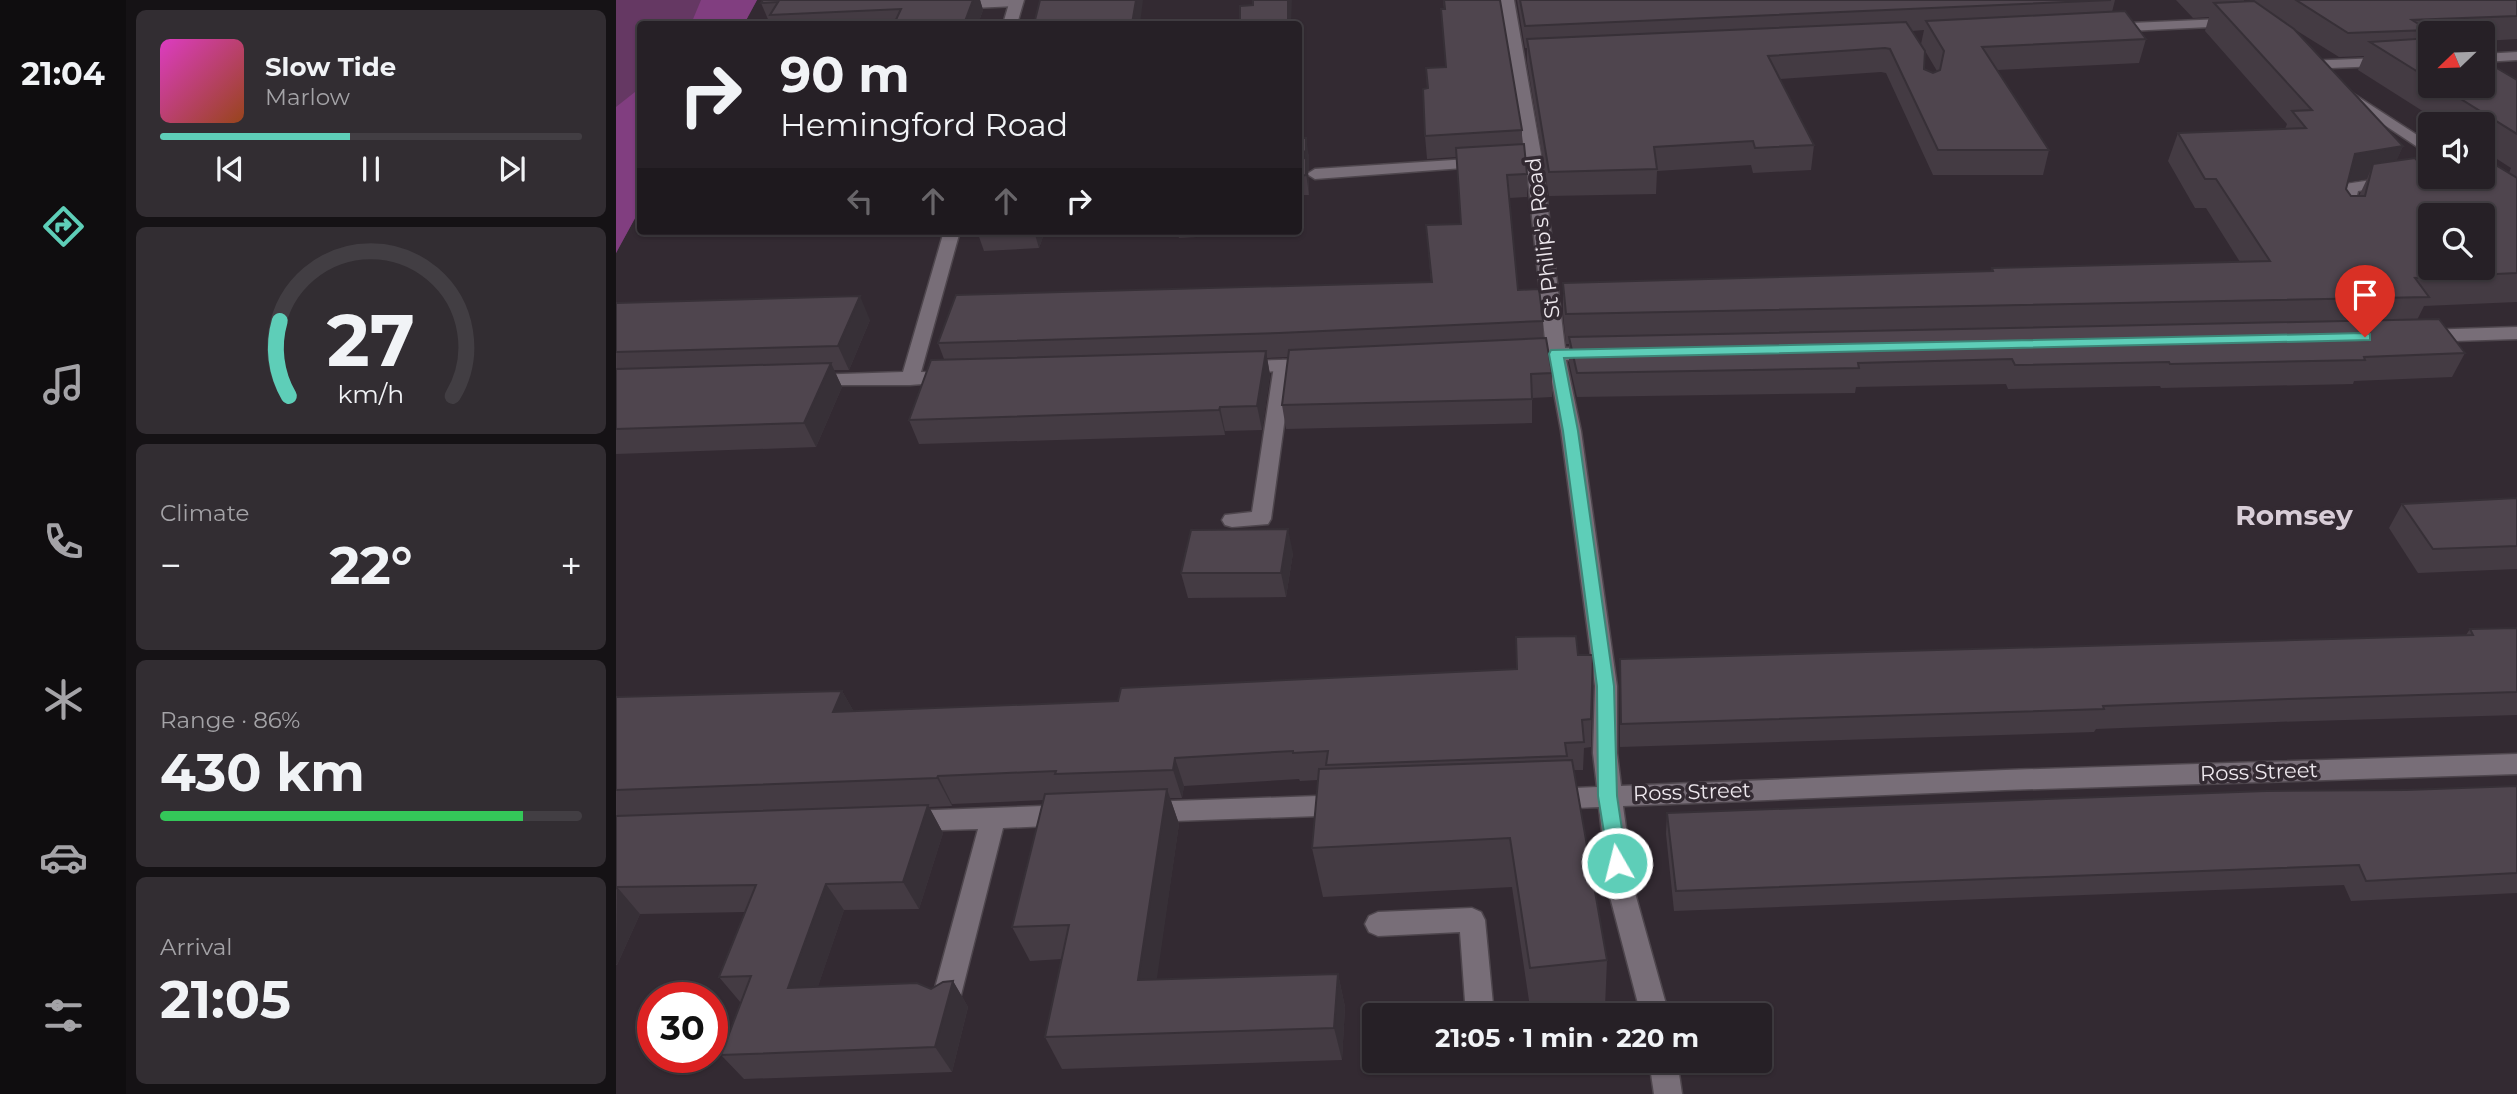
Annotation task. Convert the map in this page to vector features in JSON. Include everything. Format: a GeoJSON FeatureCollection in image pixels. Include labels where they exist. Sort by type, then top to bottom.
{"type":"FeatureCollection","features":[{"type":"Feature","properties":{"kind":"street","name":"St Philip's Road"},"geometry":{"type":"LineString","coordinates":[[1507,0],[1521,55],[1520,161],[1571,431],[1606,686],[1608,796],[1622,893],[1652,1003]]}},
{"type":"Feature","properties":{"kind":"street"},"geometry":{"type":"LineString","coordinates":[[935,6],[1017,1],[1011,21]]}},
{"type":"Feature","properties":{"kind":"street"},"geometry":{"type":"LineString","coordinates":[[2097,29],[2250,25],[2225,7]]}},
{"type":"Feature","properties":{"kind":"street"},"geometry":{"type":"LineString","coordinates":[[2496,57],[2517,56]]}},
{"type":"Feature","properties":{"kind":"street"},"geometry":{"type":"LineString","coordinates":[[2418,60],[2300,61],[2418,142]]}},
{"type":"Feature","properties":{"kind":"street"},"geometry":{"type":"LineString","coordinates":[[1315,174],[1520,161]]}},
{"type":"Feature","properties":{"kind":"street"},"geometry":{"type":"LineString","coordinates":[[2344,219],[2351,187],[2418,178]]}},
{"type":"Feature","properties":{"kind":"street"},"geometry":{"type":"LineString","coordinates":[[910,379],[951,235]]}},
{"type":"Feature","properties":{"kind":"street"},"geometry":{"type":"LineString","coordinates":[[2406,337],[2517,333]]}},
{"type":"Feature","properties":{"kind":"street"},"geometry":{"type":"LineString","coordinates":[[1502,356],[1610,352]]}},
{"type":"Feature","properties":{"kind":"street"},"geometry":{"type":"LineString","coordinates":[[1228,368],[1338,363]]}},
{"type":"Feature","properties":{"kind":"street"},"geometry":{"type":"LineString","coordinates":[[1232,520],[1261,519],[1283,366]]}},
{"type":"Feature","properties":{"kind":"street"},"geometry":{"type":"LineString","coordinates":[[796,381],[965,377]]}},
{"type":"Feature","properties":{"kind":"street","name":"Ross Street"},"geometry":{"type":"LineString","coordinates":[[1535,799],[2005,780],[2517,764]]}},
{"type":"Feature","properties":{"kind":"street"},"geometry":{"type":"LineString","coordinates":[[1118,813],[1373,804]]}},
{"type":"Feature","properties":{"kind":"street"},"geometry":{"type":"LineString","coordinates":[[881,821],[1090,814]]}},
{"type":"Feature","properties":{"kind":"street"},"geometry":{"type":"LineString","coordinates":[[946,999],[993,817]]}},
{"type":"Feature","properties":{"kind":"street"},"geometry":{"type":"LineString","coordinates":[[1378,924],[1472,920],[1479,1003]]}},
{"type":"Feature","properties":{"kind":"street"},"geometry":{"type":"LineString","coordinates":[[1665,1073],[1668,1094]]}},
{"type":"Feature","properties":{"kind":"shaded area"},"geometry":{"type":"Polygon","coordinates":[[[616,0],[757,0],[746,21],[637,21],[637,214],[616,253],[616,0]]]}},
{"type":"Feature","properties":{"kind":"shaded area"},"geometry":{"type":"Polygon","coordinates":[[[701,0],[757,0],[746,21],[692,21],[701,0]]]}},
{"type":"Feature","properties":{"kind":"shaded area"},"geometry":{"type":"Polygon","coordinates":[[[637,90],[637,214],[616,253],[616,107],[637,90]]]}},
{"type":"Feature","properties":{"kind":"building"},"geometry":{"type":"Polygon","coordinates":[[[763,0],[973,0],[965,21],[895,21],[901,9],[770,15],[778,2],[761,3],[763,0]]]}},
{"type":"Feature","properties":{"kind":"building"},"geometry":{"type":"Polygon","coordinates":[[[1040,0],[1136,0],[1132,21],[1035,21],[1040,0]]]}},
{"type":"Feature","properties":{"kind":"building"},"geometry":{"type":"Polygon","coordinates":[[[1253,0],[1288,0],[1288,21],[1240,21],[1240,6],[1253,5],[1253,0]]]}},
{"type":"Feature","properties":{"kind":"building"},"geometry":{"type":"Polygon","coordinates":[[[1444,0],[1500,0],[1522,130],[1425,136],[1423,89],[1428,88],[1426,68],[1446,67],[1441,9],[1445,9],[1444,0]]]}},
{"type":"Feature","properties":{"kind":"building"},"geometry":{"type":"Polygon","coordinates":[[[1520,0],[2111,0],[1525,26],[1520,0]]]}},
{"type":"Feature","properties":{"kind":"building"},"geometry":{"type":"Polygon","coordinates":[[[2296,0],[2517,0],[2517,16],[2412,20],[2418,24],[2418,30],[2348,33],[2296,0]]]}},
{"type":"Feature","properties":{"kind":"building"},"geometry":{"type":"Polygon","coordinates":[[[2254,1],[2294,29],[2403,146],[2355,154],[2346,189],[2351,196],[2365,196],[2373,164],[2415,158],[2418,162],[2418,189],[2495,189],[2495,165],[2517,178],[2517,273],[2495,274],[2495,203],[2418,203],[2418,278],[2415,278],[2429,297],[1566,314],[1563,283],[2270,261],[2216,179],[2205,179],[2178,133],[2306,128],[2292,111],[2312,110],[2214,3],[2254,1]]]}},
{"type":"Feature","properties":{"kind":"building"},"geometry":{"type":"Polygon","coordinates":[[[2125,11],[2146,39],[1982,47],[2049,150],[1938,150],[1890,49],[1885,48],[1768,56],[1814,145],[1755,148],[1753,141],[1654,147],[1657,169],[1549,172],[1527,39],[1906,22],[1925,51],[1924,69],[1933,73],[1940,70],[1944,51],[1926,21],[2125,11]]]}},
{"type":"Feature","properties":{"kind":"building"},"geometry":{"type":"Polygon","coordinates":[[[2418,39],[2418,72],[2370,42],[2418,39]]]}},
{"type":"Feature","properties":{"kind":"building"},"geometry":{"type":"Polygon","coordinates":[[[2496,68],[2517,80],[2517,134],[2495,120],[2495,112],[2482,112],[2459,98],[2496,98],[2496,68]]]}},
{"type":"Feature","properties":{"kind":"building"},"geometry":{"type":"Polygon","coordinates":[[[1302,138],[1306,138],[1306,150],[1302,156],[1302,138]]]}},
{"type":"Feature","properties":{"kind":"building"},"geometry":{"type":"Polygon","coordinates":[[[1524,144],[1527,174],[1507,175],[1518,290],[1539,289],[1543,321],[1279,333],[938,343],[956,295],[1432,282],[1426,225],[1461,224],[1456,148],[1524,144]]]}},
{"type":"Feature","properties":{"kind":"building"},"geometry":{"type":"Polygon","coordinates":[[[1302,156],[1306,159],[1306,175],[1302,176],[1302,156]]]}},
{"type":"Feature","properties":{"kind":"building"},"geometry":{"type":"Polygon","coordinates":[[[860,296],[838,346],[616,352],[616,303],[860,296]]]}},
{"type":"Feature","properties":{"kind":"building"},"geometry":{"type":"Polygon","coordinates":[[[2439,319],[2465,353],[2364,357],[2365,360],[2015,365],[2012,359],[1858,363],[1859,368],[1577,373],[1569,337],[2439,319]]]}},
{"type":"Feature","properties":{"kind":"building"},"geometry":{"type":"Polygon","coordinates":[[[1546,338],[1552,373],[1531,374],[1532,399],[1282,405],[1289,350],[1546,338]]]}},
{"type":"Feature","properties":{"kind":"building"},"geometry":{"type":"Polygon","coordinates":[[[1266,351],[1257,406],[1220,407],[1219,410],[909,420],[931,360],[1266,351]]]}},
{"type":"Feature","properties":{"kind":"building"},"geometry":{"type":"Polygon","coordinates":[[[831,363],[804,423],[616,429],[616,369],[831,363]]]}},
{"type":"Feature","properties":{"kind":"building"},"geometry":{"type":"Polygon","coordinates":[[[2517,498],[2517,546],[2433,549],[2402,504],[2517,498]]]}},
{"type":"Feature","properties":{"kind":"building"},"geometry":{"type":"Polygon","coordinates":[[[1288,529],[1281,573],[1181,573],[1191,530],[1288,529]]]}},
{"type":"Feature","properties":{"kind":"building"},"geometry":{"type":"Polygon","coordinates":[[[2517,628],[2517,692],[2103,706],[2104,709],[1621,724],[1620,659],[2473,635],[2470,629],[2517,628]]]}},
{"type":"Feature","properties":{"kind":"building"},"geometry":{"type":"Polygon","coordinates":[[[1576,636],[1578,655],[1593,655],[1591,719],[1582,720],[1584,742],[1565,743],[1567,756],[1326,765],[1328,751],[1293,751],[1175,758],[1173,770],[1055,774],[1056,771],[616,790],[616,697],[842,691],[833,712],[1118,701],[1121,688],[1517,669],[1516,637],[1576,636]]]}},
{"type":"Feature","properties":{"kind":"building"},"geometry":{"type":"Polygon","coordinates":[[[1572,760],[1607,960],[1530,968],[1510,838],[1312,848],[1319,769],[1572,760]]]}},
{"type":"Feature","properties":{"kind":"building"},"geometry":{"type":"Polygon","coordinates":[[[2517,786],[2517,873],[2366,881],[2359,865],[1676,891],[1667,813],[2266,791],[2517,786]]]}},
{"type":"Feature","properties":{"kind":"building"},"geometry":{"type":"Polygon","coordinates":[[[1167,789],[1138,980],[1338,974],[1334,1028],[1045,1037],[1069,925],[1012,927],[1045,794],[1167,789]]]}},
{"type":"Feature","properties":{"kind":"building"},"geometry":{"type":"Polygon","coordinates":[[[928,805],[903,882],[826,884],[788,988],[917,983],[931,989],[943,982],[953,981],[935,1047],[728,1055],[728,1037],[751,976],[719,977],[756,885],[616,889],[616,816],[928,805]]]}},
{"type":"Feature","properties":{"kind":"district","name":"Romsey"},"geometry":{"type":"Point","coordinates":[2294,515]}},
{"type":"Feature","properties":{"kind":"route"},"geometry":{"type":"LineString","coordinates":[[1617,863],[1605,753],[1606,686],[1571,431],[1556,354],[2365,337]]}}]}
